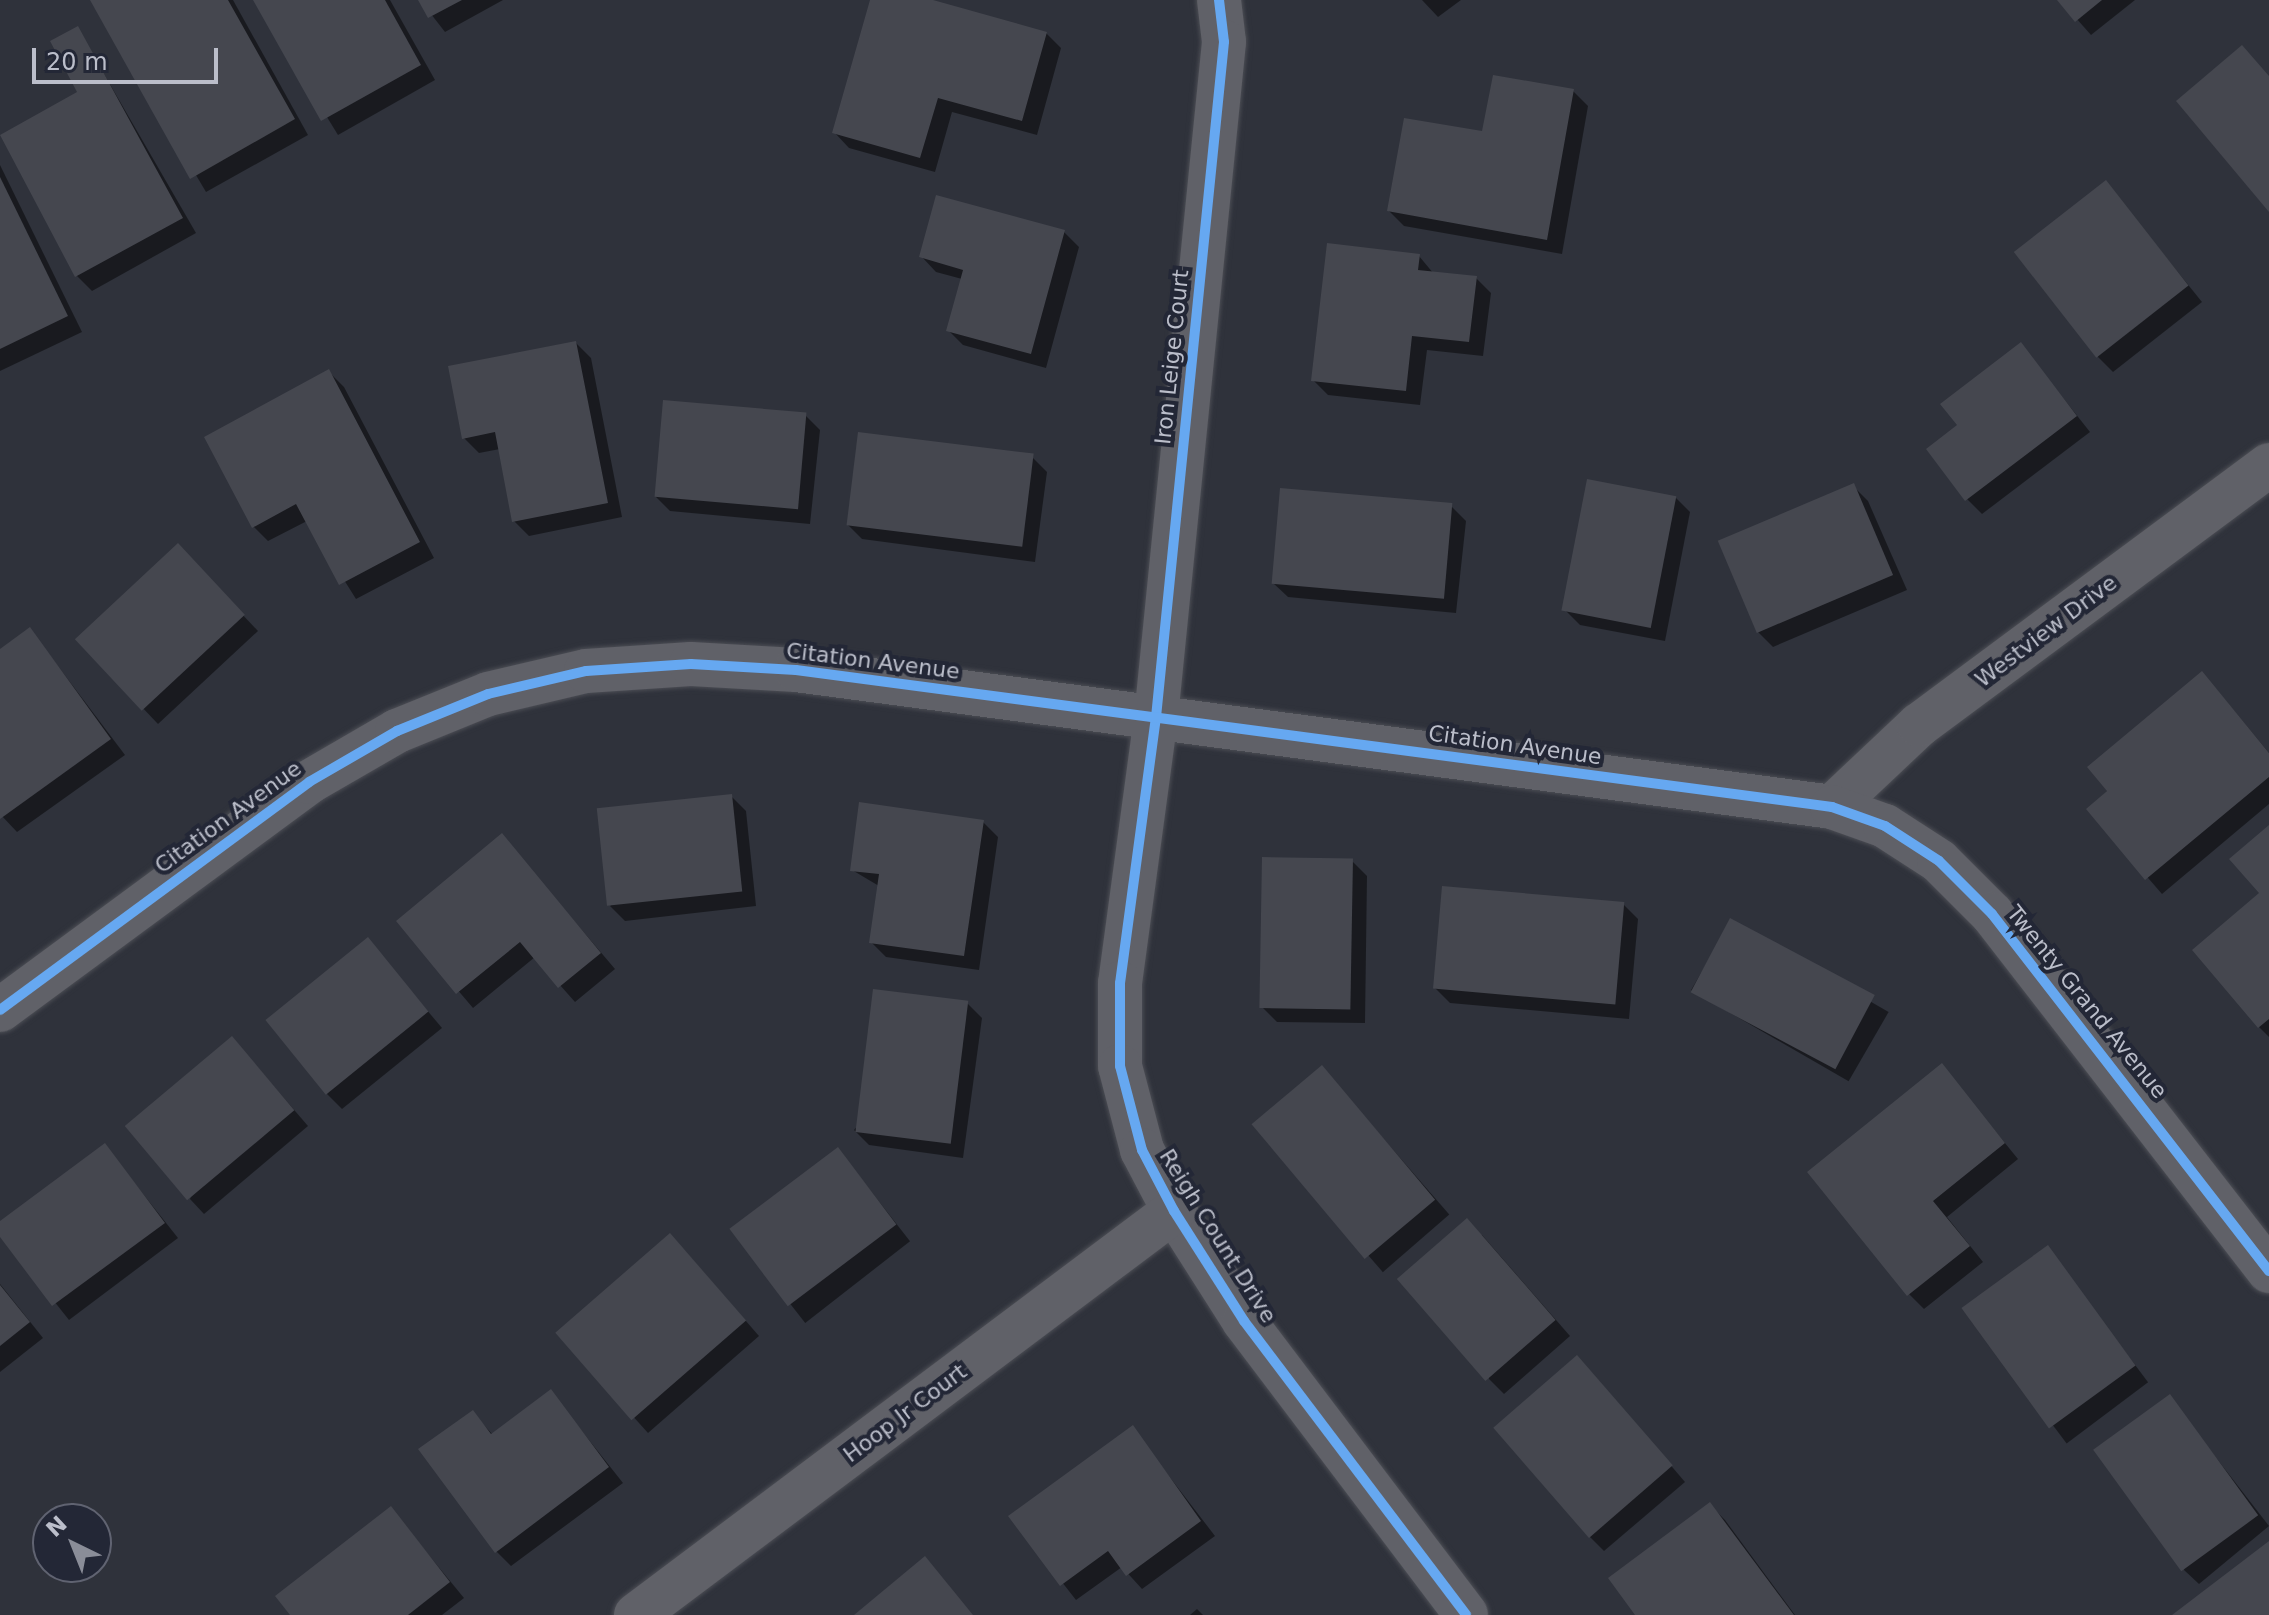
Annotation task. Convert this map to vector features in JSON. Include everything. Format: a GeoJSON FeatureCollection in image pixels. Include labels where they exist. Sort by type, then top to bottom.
{"type":"FeatureCollection","features":[{"type":"Feature","properties":{"kind":"street","name":"Iron Leige Court"},"geometry":{"type":"LineString","coordinates":[[1156,717],[1224,42],[1219,0]]}},
{"type":"Feature","properties":{"kind":"street","name":"Westview Drive"},"geometry":{"type":"LineString","coordinates":[[1832,807],[1919,725],[2269,465]]}},
{"type":"Feature","properties":{"kind":"street","name":"Citation Avenue"},"geometry":{"type":"LineString","coordinates":[[0,1010],[309,782],[397,731],[488,694],[586,671],[691,664],[796,670],[1832,807]]}},
{"type":"Feature","properties":{"kind":"street","name":"Reigh Count Drive"},"geometry":{"type":"LineString","coordinates":[[1156,717],[1120,983],[1120,1066],[1142,1150],[1174,1211],[1244,1321],[1466,1615]]}},
{"type":"Feature","properties":{"kind":"street","name":"Twenty Grand Avenue"},"geometry":{"type":"LineString","coordinates":[[1832,807],[1885,826],[1939,861],[1992,914],[2269,1271]]}},
{"type":"Feature","properties":{"kind":"street","name":"Hoop Jr Court"},"geometry":{"type":"LineString","coordinates":[[636,1615],[1174,1211]]}},
{"type":"Feature","properties":{"kind":"building"},"geometry":{"type":"Polygon","coordinates":[[[90,0],[228,0],[295,119],[190,179],[90,0]]]}},
{"type":"Feature","properties":{"kind":"building"},"geometry":{"type":"Polygon","coordinates":[[[253,0],[385,0],[421,65],[321,121],[253,0]]]}},
{"type":"Feature","properties":{"kind":"building"},"geometry":{"type":"Polygon","coordinates":[[[418,0],[462,0],[428,18],[418,0]]]}},
{"type":"Feature","properties":{"kind":"building"},"geometry":{"type":"Polygon","coordinates":[[[870,0],[933,0],[1047,32],[1022,121],[938,98],[920,158],[832,133],[870,0]]]}},
{"type":"Feature","properties":{"kind":"building"},"geometry":{"type":"Polygon","coordinates":[[[2057,0],[2102,0],[2075,22],[2057,0]]]}},
{"type":"Feature","properties":{"kind":"building"},"geometry":{"type":"Polygon","coordinates":[[[78,26],[183,218],[75,277],[0,135],[77,92],[50,41],[78,26]]]}},
{"type":"Feature","properties":{"kind":"building"},"geometry":{"type":"Polygon","coordinates":[[[2242,45],[2269,76],[2269,212],[2176,101],[2242,45]]]}},
{"type":"Feature","properties":{"kind":"building"},"geometry":{"type":"Polygon","coordinates":[[[1493,75],[1574,89],[1547,240],[1387,211],[1404,118],[1482,131],[1493,75]]]}},
{"type":"Feature","properties":{"kind":"building"},"geometry":{"type":"Polygon","coordinates":[[[0,177],[68,316],[0,349],[0,177]]]}},
{"type":"Feature","properties":{"kind":"building"},"geometry":{"type":"Polygon","coordinates":[[[2106,180],[2188,286],[2096,358],[2014,252],[2106,180]]]}},
{"type":"Feature","properties":{"kind":"building"},"geometry":{"type":"Polygon","coordinates":[[[936,195],[1065,230],[1031,354],[946,331],[963,270],[919,257],[936,195]]]}},
{"type":"Feature","properties":{"kind":"building"},"geometry":{"type":"Polygon","coordinates":[[[1327,243],[1420,254],[1418,270],[1477,276],[1469,342],[1412,336],[1406,391],[1311,381],[1327,243]]]}},
{"type":"Feature","properties":{"kind":"building"},"geometry":{"type":"Polygon","coordinates":[[[576,341],[608,503],[512,522],[495,432],[462,439],[448,366],[576,341]]]}},
{"type":"Feature","properties":{"kind":"building"},"geometry":{"type":"Polygon","coordinates":[[[2021,342],[2077,416],[1965,501],[1926,449],[1957,425],[1940,404],[2021,342]]]}},
{"type":"Feature","properties":{"kind":"building"},"geometry":{"type":"Polygon","coordinates":[[[329,369],[420,542],[339,585],[296,504],[252,528],[204,437],[329,369]]]}},
{"type":"Feature","properties":{"kind":"building"},"geometry":{"type":"Polygon","coordinates":[[[663,400],[806,413],[798,509],[655,497],[663,400]]]}},
{"type":"Feature","properties":{"kind":"building"},"geometry":{"type":"Polygon","coordinates":[[[858,432],[1034,454],[1022,547],[847,525],[858,432]]]}},
{"type":"Feature","properties":{"kind":"building"},"geometry":{"type":"Polygon","coordinates":[[[1587,479],[1676,496],[1651,628],[1561,611],[1587,479]]]}},
{"type":"Feature","properties":{"kind":"building"},"geometry":{"type":"Polygon","coordinates":[[[1854,483],[1893,575],[1757,633],[1718,541],[1854,483]]]}},
{"type":"Feature","properties":{"kind":"building"},"geometry":{"type":"Polygon","coordinates":[[[1280,488],[1452,503],[1444,599],[1272,584],[1280,488]]]}},
{"type":"Feature","properties":{"kind":"building"},"geometry":{"type":"Polygon","coordinates":[[[178,543],[245,615],[142,711],[75,639],[178,543]]]}},
{"type":"Feature","properties":{"kind":"building"},"geometry":{"type":"Polygon","coordinates":[[[30,627],[111,739],[0,819],[0,649],[30,627]]]}},
{"type":"Feature","properties":{"kind":"building"},"geometry":{"type":"Polygon","coordinates":[[[2202,671],[2269,753],[2269,777],[2145,880],[2086,809],[2107,791],[2087,767],[2202,671]]]}},
{"type":"Feature","properties":{"kind":"building"},"geometry":{"type":"Polygon","coordinates":[[[732,794],[742,891],[607,906],[597,808],[732,794]]]}},
{"type":"Feature","properties":{"kind":"building"},"geometry":{"type":"Polygon","coordinates":[[[859,802],[984,820],[964,956],[869,943],[879,874],[850,871],[859,802]]]}},
{"type":"Feature","properties":{"kind":"building"},"geometry":{"type":"Polygon","coordinates":[[[2269,825],[2269,1019],[2258,1028],[2192,950],[2259,893],[2229,859],[2269,825]]]}},
{"type":"Feature","properties":{"kind":"building"},"geometry":{"type":"Polygon","coordinates":[[[502,833],[601,953],[558,988],[520,942],[456,994],[396,921],[502,833]]]}},
{"type":"Feature","properties":{"kind":"building"},"geometry":{"type":"Polygon","coordinates":[[[1262,857],[1353,859],[1350,1010],[1259,1008],[1262,857]]]}},
{"type":"Feature","properties":{"kind":"building"},"geometry":{"type":"Polygon","coordinates":[[[1442,886],[1624,902],[1615,1005],[1433,989],[1442,886]]]}},
{"type":"Feature","properties":{"kind":"building"},"geometry":{"type":"Polygon","coordinates":[[[1730,918],[1875,995],[1835,1069],[1691,992],[1730,918]]]}},
{"type":"Feature","properties":{"kind":"building"},"geometry":{"type":"Polygon","coordinates":[[[368,937],[428,1012],[326,1095],[265,1020],[368,937]]]}},
{"type":"Feature","properties":{"kind":"building"},"geometry":{"type":"Polygon","coordinates":[[[873,989],[968,1001],[951,1144],[855,1132],[873,989]]]}},
{"type":"Feature","properties":{"kind":"building"},"geometry":{"type":"Polygon","coordinates":[[[232,1036],[294,1110],[187,1200],[125,1126],[232,1036]]]}},
{"type":"Feature","properties":{"kind":"building"},"geometry":{"type":"Polygon","coordinates":[[[1942,1063],[2005,1143],[1933,1201],[1970,1246],[1907,1296],[1807,1172],[1942,1063]]]}},
{"type":"Feature","properties":{"kind":"building"},"geometry":{"type":"Polygon","coordinates":[[[1322,1065],[1435,1200],[1365,1259],[1252,1124],[1322,1065]]]}},
{"type":"Feature","properties":{"kind":"building"},"geometry":{"type":"Polygon","coordinates":[[[105,1143],[165,1223],[52,1306],[0,1237],[0,1221],[105,1143]]]}},
{"type":"Feature","properties":{"kind":"building"},"geometry":{"type":"Polygon","coordinates":[[[838,1147],[896,1224],[788,1306],[729,1229],[838,1147]]]}},
{"type":"Feature","properties":{"kind":"building"},"geometry":{"type":"Polygon","coordinates":[[[1467,1218],[1556,1320],[1485,1381],[1397,1279],[1467,1218]]]}},
{"type":"Feature","properties":{"kind":"building"},"geometry":{"type":"Polygon","coordinates":[[[670,1233],[746,1321],[631,1420],[555,1333],[670,1233]]]}},
{"type":"Feature","properties":{"kind":"building"},"geometry":{"type":"Polygon","coordinates":[[[2048,1245],[2136,1366],[2049,1428],[1961,1308],[2048,1245]]]}},
{"type":"Feature","properties":{"kind":"building"},"geometry":{"type":"Polygon","coordinates":[[[0,1285],[30,1322],[0,1346],[0,1285]]]}},
{"type":"Feature","properties":{"kind":"building"},"geometry":{"type":"Polygon","coordinates":[[[1577,1355],[1673,1465],[1589,1538],[1493,1428],[1577,1355]]]}},
{"type":"Feature","properties":{"kind":"building"},"geometry":{"type":"Polygon","coordinates":[[[551,1389],[609,1467],[495,1553],[418,1449],[473,1410],[491,1434],[551,1389]]]}},
{"type":"Feature","properties":{"kind":"building"},"geometry":{"type":"Polygon","coordinates":[[[2170,1394],[2258,1515],[2181,1571],[2093,1450],[2170,1394]]]}},
{"type":"Feature","properties":{"kind":"building"},"geometry":{"type":"Polygon","coordinates":[[[1133,1425],[1201,1521],[1126,1576],[1108,1551],[1060,1586],[1008,1516],[1133,1425]]]}},
{"type":"Feature","properties":{"kind":"building"},"geometry":{"type":"Polygon","coordinates":[[[1710,1502],[1794,1615],[1635,1615],[1608,1578],[1710,1502]]]}},
{"type":"Feature","properties":{"kind":"building"},"geometry":{"type":"Polygon","coordinates":[[[391,1506],[450,1582],[408,1615],[290,1615],[275,1596],[391,1506]]]}},
{"type":"Feature","properties":{"kind":"building"},"geometry":{"type":"Polygon","coordinates":[[[2269,1541],[2269,1615],[2172,1615],[2269,1541]]]}},
{"type":"Feature","properties":{"kind":"building"},"geometry":{"type":"Polygon","coordinates":[[[925,1556],[973,1615],[854,1615],[925,1556]]]}},
{"type":"Feature","properties":{"kind":"cycle path"},"geometry":{"type":"LineString","coordinates":[[1219,0],[1224,42],[1156,717],[1120,983],[1120,1066],[1142,1150],[1174,1211],[1244,1321],[1466,1615]]}},
{"type":"Feature","properties":{"kind":"cycle path"},"geometry":{"type":"LineString","coordinates":[[0,1010],[309,782],[397,731],[488,694],[586,671],[691,664],[796,670],[1832,807],[1885,826],[1939,861],[1992,914],[2269,1271]]}}]}
